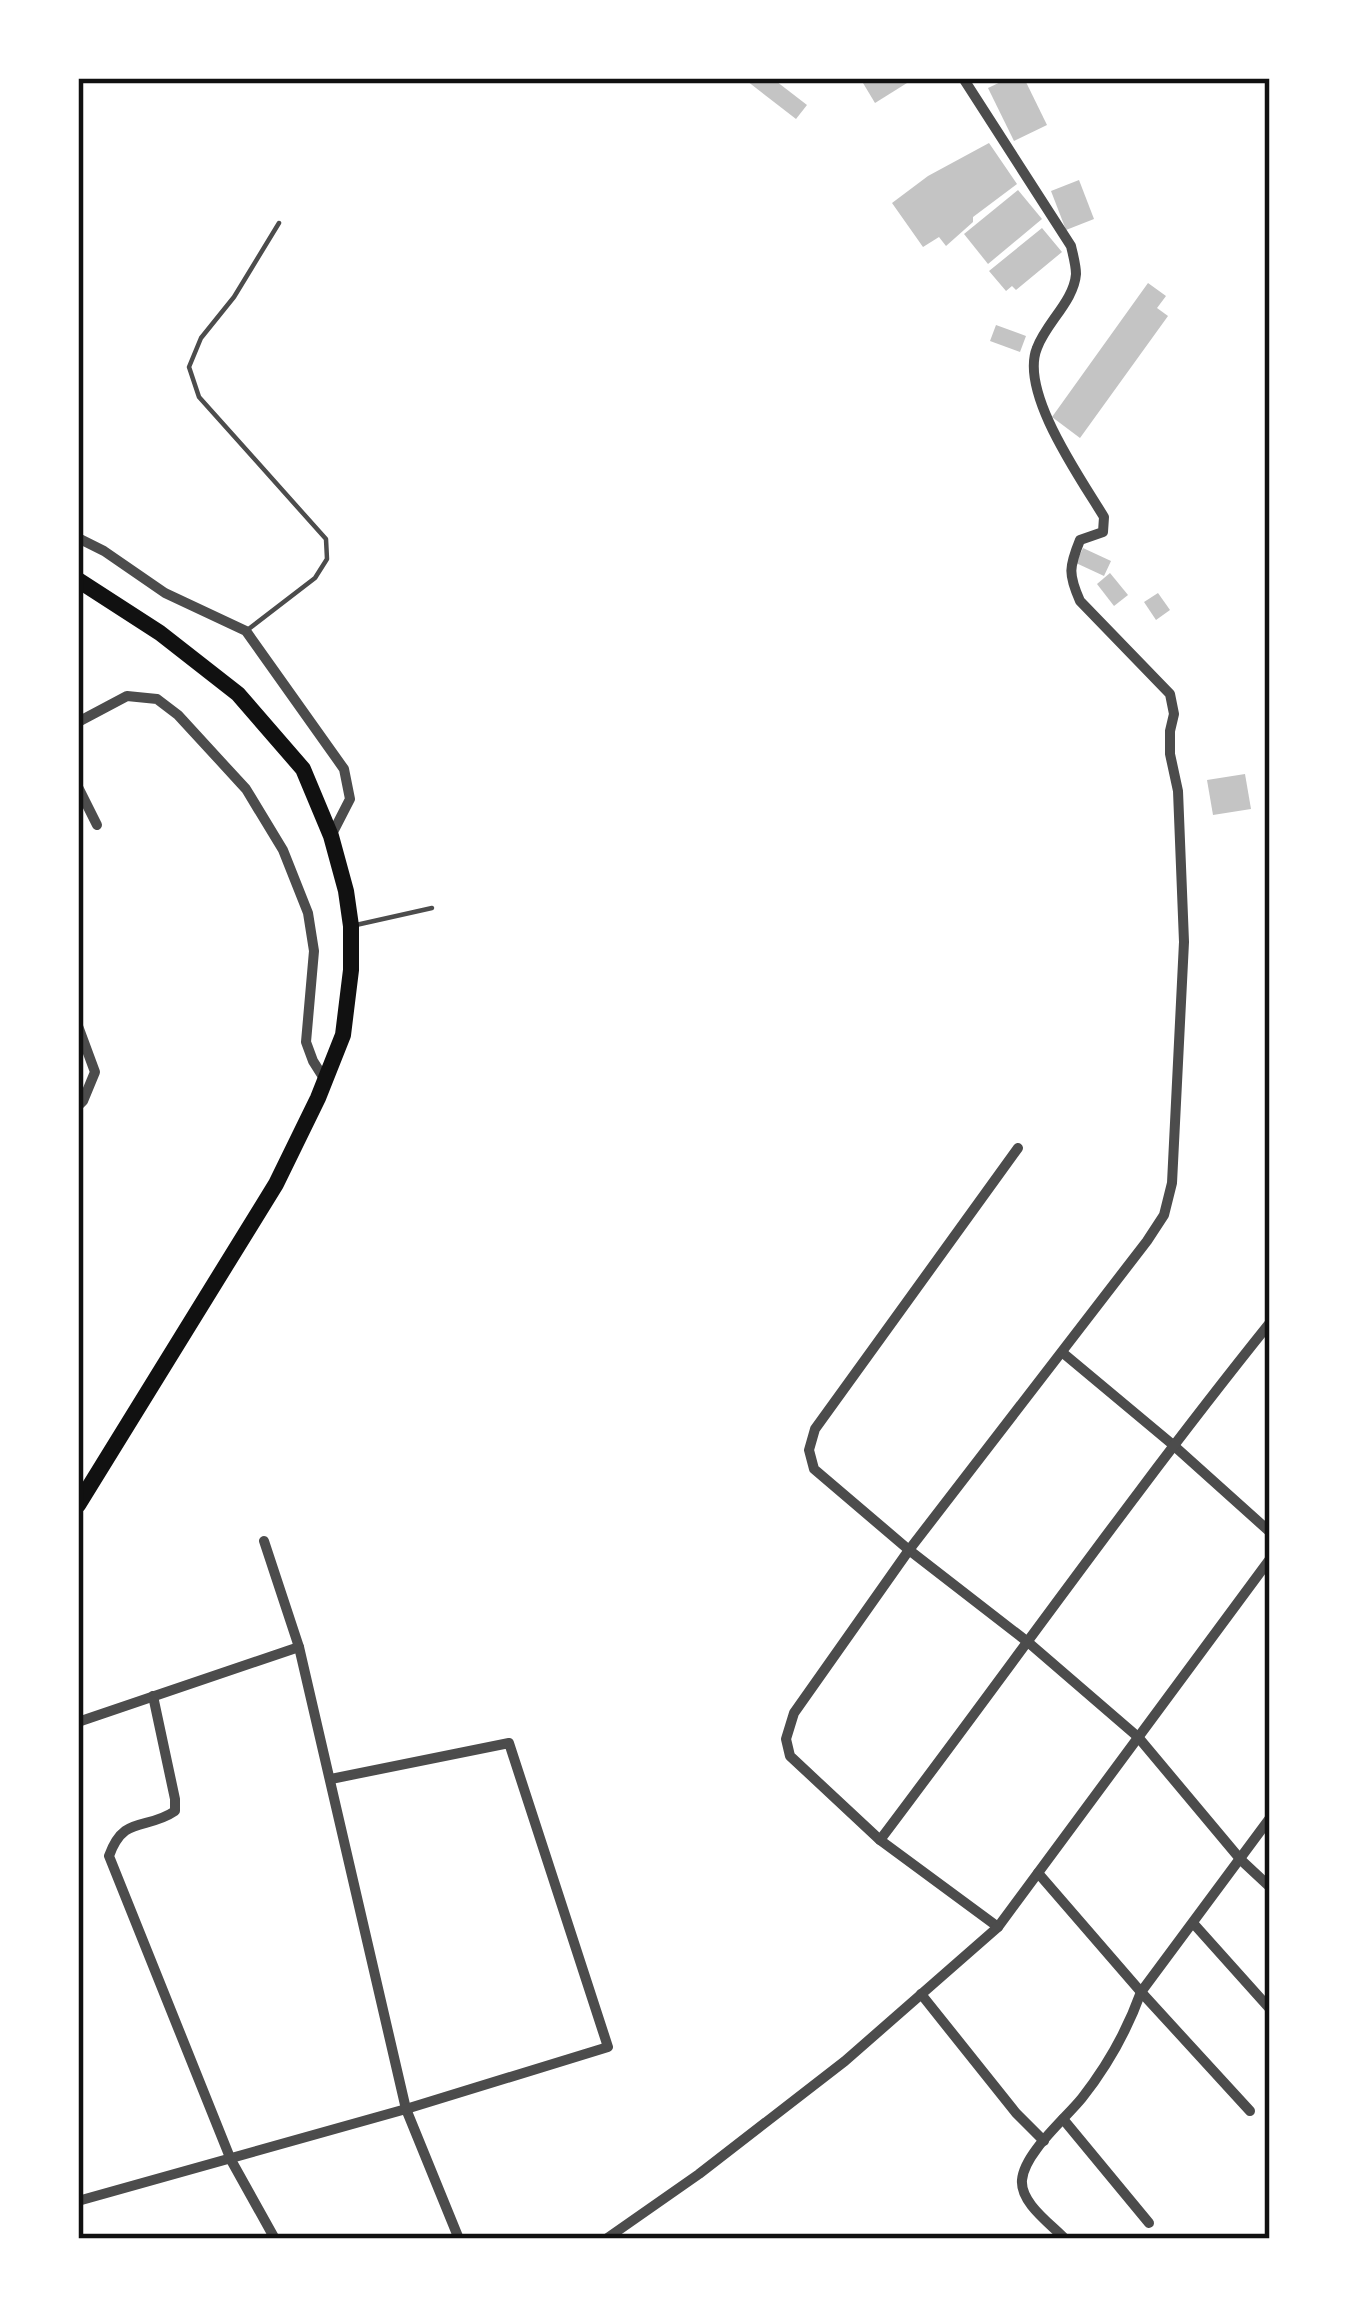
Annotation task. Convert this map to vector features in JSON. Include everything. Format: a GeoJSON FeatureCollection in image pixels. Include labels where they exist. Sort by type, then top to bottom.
{"type":"FeatureCollection","features":[{"type":"Feature","properties":{"kind":"highway"},"geometry":{"type":"LineString","coordinates":[[78,580],[160,633],[238,694],[303,769],[331,836],[351,926],[343,1035],[276,1184],[78,1505]]}},
{"type":"Feature","properties":{"kind":"street"},"geometry":{"type":"LineString","coordinates":[[963,78],[1071,246],[1076,277],[1035,350],[1034,379],[1051,429],[1104,518],[1103,532],[1079,540],[1070,565],[1072,584],[1080,601],[1174,703],[1170,754],[1178,791],[1184,942],[1172,1184],[1164,1215],[909,1550],[794,1713],[786,1739],[790,1756],[880,1840],[998,1927]]}},
{"type":"Feature","properties":{"kind":"street"},"geometry":{"type":"LineString","coordinates":[[78,538],[165,593],[245,632],[344,769],[350,799],[331,836]]}},
{"type":"Feature","properties":{"kind":"street"},"geometry":{"type":"LineString","coordinates":[[78,722],[127,696],[157,699],[178,715],[246,789],[283,850],[308,914],[314,951],[306,1042],[325,1080]]}},
{"type":"Feature","properties":{"kind":"street"},"geometry":{"type":"LineString","coordinates":[[78,788],[97,824]]}},
{"type":"Feature","properties":{"kind":"street"},"geometry":{"type":"LineString","coordinates":[[78,1026],[95,1072],[78,1106]]}},
{"type":"Feature","properties":{"kind":"street"},"geometry":{"type":"LineString","coordinates":[[1018,1148],[815,1429],[809,1450],[814,1469],[1138,1737],[1241,1860],[1270,1887]]}},
{"type":"Feature","properties":{"kind":"street"},"geometry":{"type":"LineString","coordinates":[[880,1840],[1172,1444],[1269,1324]]}},
{"type":"Feature","properties":{"kind":"street"},"geometry":{"type":"LineString","coordinates":[[1063,1352],[1270,1532]]}},
{"type":"Feature","properties":{"kind":"street"},"geometry":{"type":"LineString","coordinates":[[264,1541],[299,1647],[406,2109],[459,2239]]}},
{"type":"Feature","properties":{"kind":"street"},"geometry":{"type":"LineString","coordinates":[[606,2239],[827,2075],[998,1927],[1270,1559]]}},
{"type":"Feature","properties":{"kind":"street"},"geometry":{"type":"LineString","coordinates":[[78,1722],[299,1647]]}},
{"type":"Feature","properties":{"kind":"street"},"geometry":{"type":"LineString","coordinates":[[153,1696],[175,1811],[128,1826],[109,1856],[231,2160],[275,2239]]}},
{"type":"Feature","properties":{"kind":"street"},"geometry":{"type":"LineString","coordinates":[[78,2200],[231,2160],[608,2047],[508,1743],[331,1779]]}},
{"type":"Feature","properties":{"kind":"street"},"geometry":{"type":"LineString","coordinates":[[1065,2239],[1027,2199],[1022,2180],[1029,2162],[1115,2051],[1141,1992],[1270,1818]]}},
{"type":"Feature","properties":{"kind":"street"},"geometry":{"type":"LineString","coordinates":[[1037,1873],[1250,2111]]}},
{"type":"Feature","properties":{"kind":"street"},"geometry":{"type":"LineString","coordinates":[[1193,1923],[1270,2009]]}},
{"type":"Feature","properties":{"kind":"street"},"geometry":{"type":"LineString","coordinates":[[921,1994],[1016,2114],[1044,2141]]}},
{"type":"Feature","properties":{"kind":"street"},"geometry":{"type":"LineString","coordinates":[[1063,2119],[1149,2222]]}},
{"type":"Feature","properties":{"kind":"lane"},"geometry":{"type":"LineString","coordinates":[[245,632],[315,578],[327,559],[326,539],[200,398],[189,367],[201,338],[234,297],[279,224]]}},
{"type":"Feature","properties":{"kind":"lane"},"geometry":{"type":"LineString","coordinates":[[351,926],[432,908]]}},
{"type":"Feature","properties":{"kind":"building"},"geometry":{"type":"Polygon","coordinates":[[[772,78],[807,105],[796,119],[747,81],[772,78]]]}},
{"type":"Feature","properties":{"kind":"building"},"geometry":{"type":"Polygon","coordinates":[[[860,78],[915,78],[875,103],[860,78]]]}},
{"type":"Feature","properties":{"kind":"building"},"geometry":{"type":"Polygon","coordinates":[[[1009,78],[1024,78],[1047,125],[1014,141],[988,88],[1009,78]]]}},
{"type":"Feature","properties":{"kind":"building"},"geometry":{"type":"Polygon","coordinates":[[[989,143],[1017,184],[973,217],[946,246],[939,237],[923,247],[892,203],[928,176],[989,143]]]}},
{"type":"Feature","properties":{"kind":"building"},"geometry":{"type":"Polygon","coordinates":[[[1079,180],[1094,219],[1066,230],[1051,191],[1079,180]]]}},
{"type":"Feature","properties":{"kind":"building"},"geometry":{"type":"Polygon","coordinates":[[[1018,190],[1042,219],[988,264],[964,234],[1018,190]]]}},
{"type":"Feature","properties":{"kind":"building"},"geometry":{"type":"Polygon","coordinates":[[[1042,228],[1062,252],[1016,290],[1012,286],[1006,291],[989,271],[1042,228]]]}},
{"type":"Feature","properties":{"kind":"building"},"geometry":{"type":"Polygon","coordinates":[[[1148,283],[1166,296],[1157,308],[1168,316],[1080,438],[1052,417],[1148,283]]]}},
{"type":"Feature","properties":{"kind":"building"},"geometry":{"type":"Polygon","coordinates":[[[996,325],[1026,336],[1020,352],[990,341],[996,325]]]}},
{"type":"Feature","properties":{"kind":"building"},"geometry":{"type":"Polygon","coordinates":[[[1083,548],[1111,561],[1104,576],[1076,563],[1083,548]]]}},
{"type":"Feature","properties":{"kind":"building"},"geometry":{"type":"Polygon","coordinates":[[[1110,573],[1128,595],[1114,606],[1097,584],[1110,573]]]}},
{"type":"Feature","properties":{"kind":"building"},"geometry":{"type":"Polygon","coordinates":[[[1158,593],[1170,610],[1156,620],[1144,602],[1158,593]]]}},
{"type":"Feature","properties":{"kind":"building"},"geometry":{"type":"Polygon","coordinates":[[[1245,774],[1251,809],[1213,815],[1207,780],[1245,774]]]}}]}
